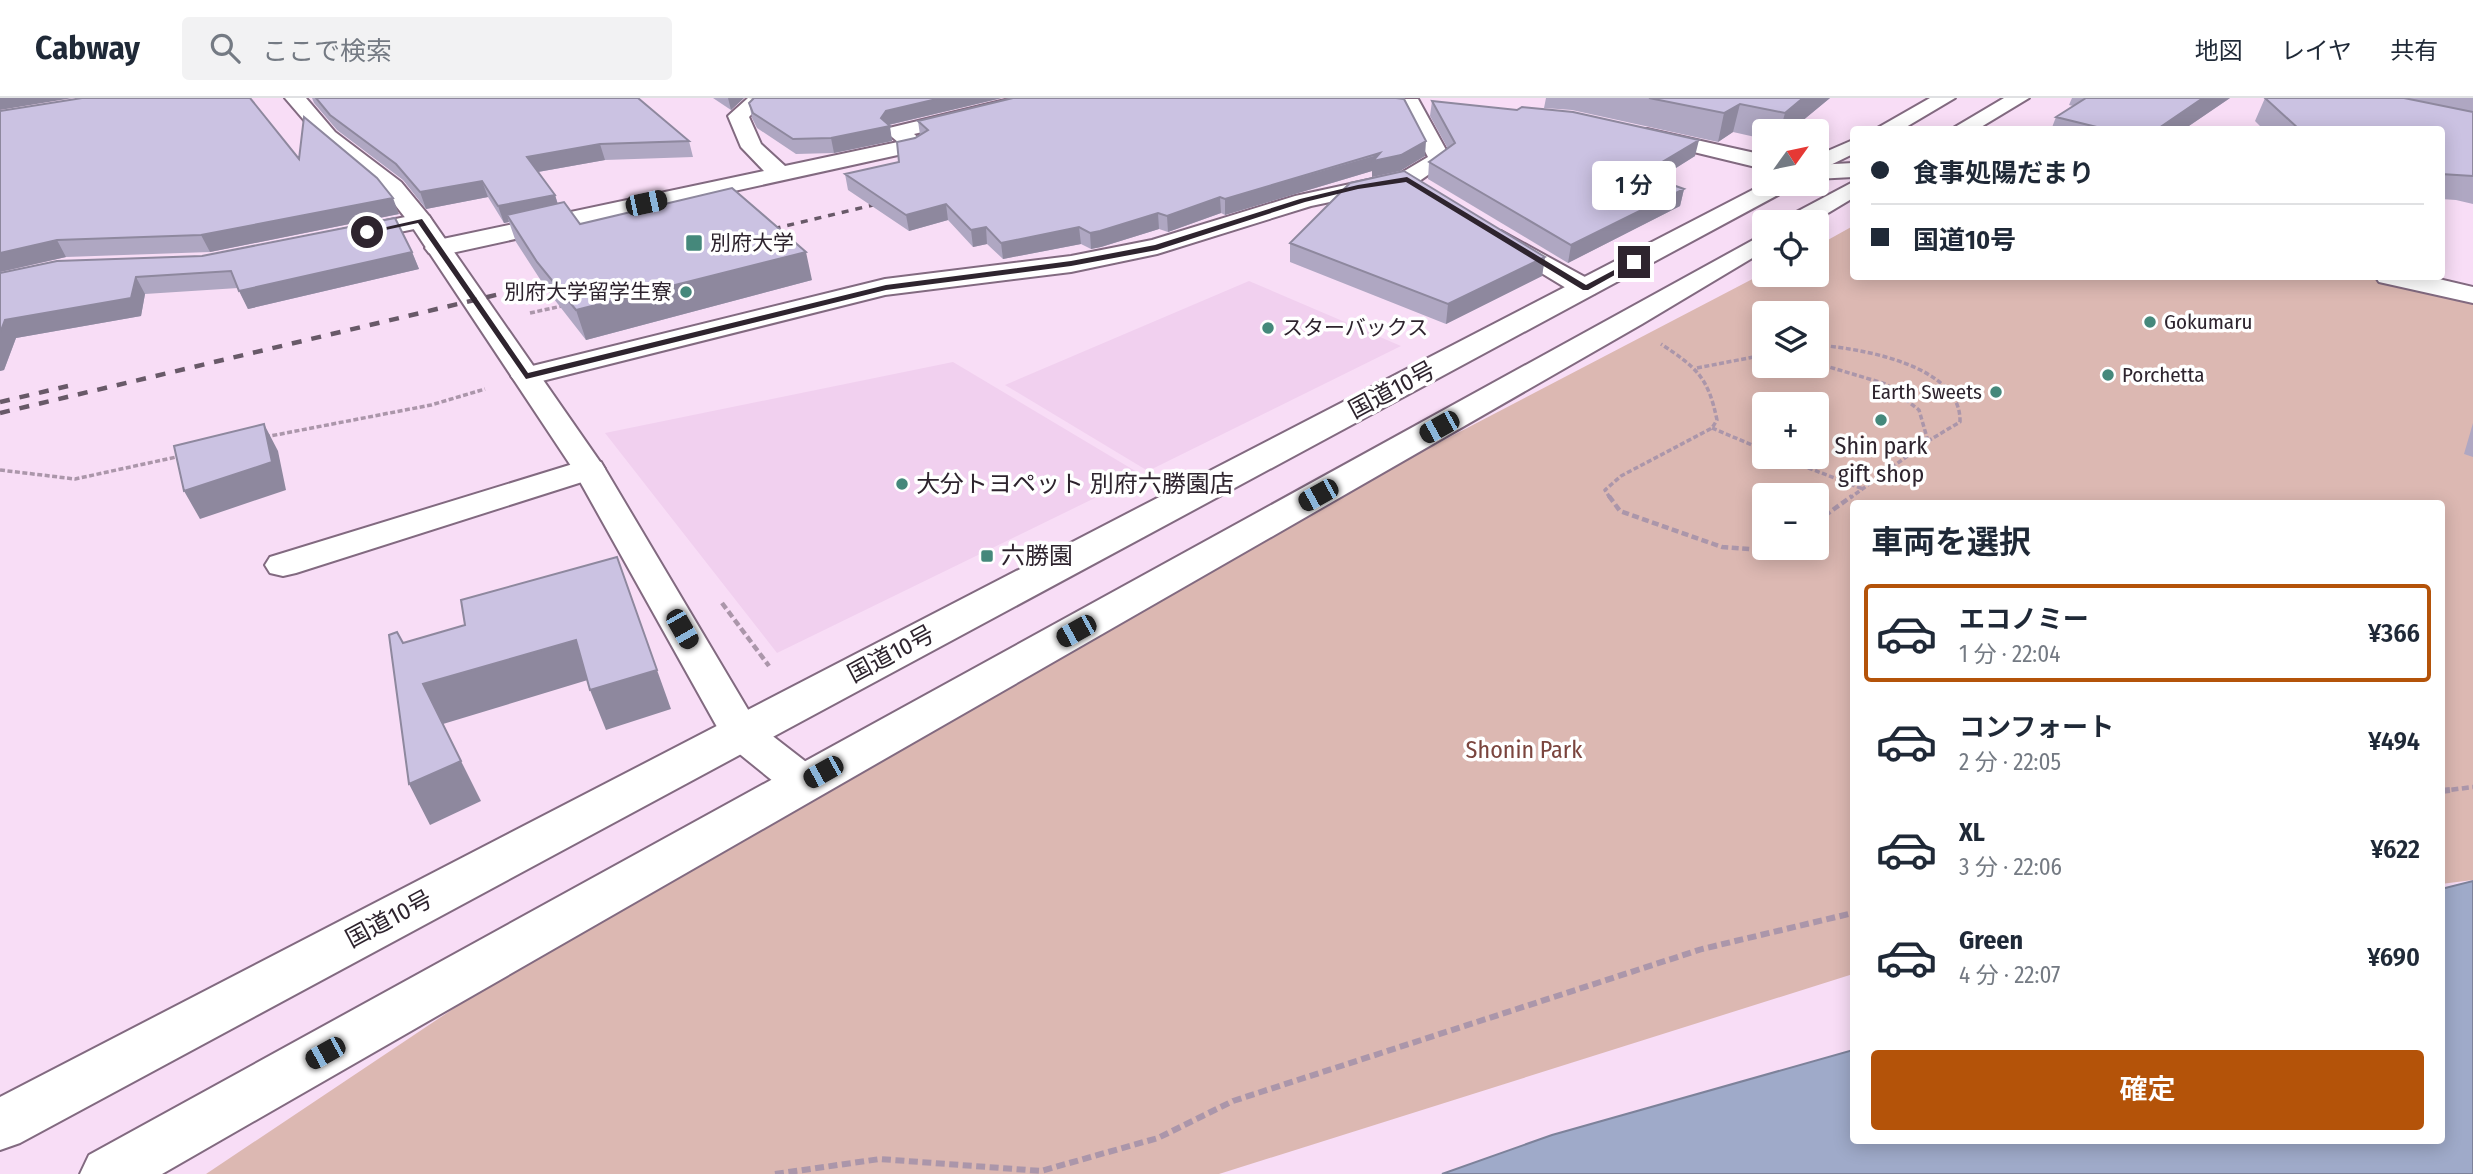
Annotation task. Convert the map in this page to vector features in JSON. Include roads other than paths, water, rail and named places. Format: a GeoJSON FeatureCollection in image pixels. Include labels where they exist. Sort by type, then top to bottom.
{"type":"FeatureCollection","features":[{"type":"Feature","properties":{"kind":"main road"},"geometry":{"type":"LineString","coordinates":[[295,98],[328,136],[393,187],[420,221],[589,469],[741,733],[804,783]]}},
{"type":"Feature","properties":{"kind":"main road"},"geometry":{"type":"LineString","coordinates":[[438,248],[916,145],[896,132],[1038,98]]}},
{"type":"Feature","properties":{"kind":"main road"},"geometry":{"type":"LineString","coordinates":[[1892,126],[1945,98]]}},
{"type":"Feature","properties":{"kind":"main road"},"geometry":{"type":"LineString","coordinates":[[1967,126],[2019,98]]}},
{"type":"Feature","properties":{"kind":"main road"},"geometry":{"type":"LineString","coordinates":[[526,376],[886,288],[1071,264],[1157,247],[1303,201],[1358,187],[1407,179],[1440,159],[1433,138],[1417,121],[1416,102]]}},
{"type":"Feature","properties":{"kind":"main road"},"geometry":{"type":"LineString","coordinates":[[752,103],[738,116],[752,147],[780,174]]}},
{"type":"Feature","properties":{"kind":"main road"},"geometry":{"type":"LineString","coordinates":[[1623,131],[1752,159]]}},
{"type":"Feature","properties":{"kind":"main road"},"geometry":{"type":"LineString","coordinates":[[1829,158],[1850,148]]}},
{"type":"Feature","properties":{"kind":"main road"},"geometry":{"type":"LineString","coordinates":[[1829,171],[1850,170]]}},
{"type":"Feature","properties":{"kind":"main road"},"geometry":{"type":"LineString","coordinates":[[1407,179],[1430,194]]}},
{"type":"Feature","properties":{"kind":"main road"},"geometry":{"type":"LineString","coordinates":[[1817,210],[1850,191]]}},
{"type":"Feature","properties":{"kind":"main road","name":"国道10号"},"geometry":{"type":"LineString","coordinates":[[0,1125],[1758,196]]}},
{"type":"Feature","properties":{"kind":"main road"},"geometry":{"type":"LineString","coordinates":[[328,239],[420,221]]}},
{"type":"Feature","properties":{"kind":"main road"},"geometry":{"type":"LineString","coordinates":[[1476,222],[1585,288]]}},
{"type":"Feature","properties":{"kind":"main road"},"geometry":{"type":"LineString","coordinates":[[109,1174],[1752,248]]}},
{"type":"Feature","properties":{"kind":"main road"},"geometry":{"type":"LineString","coordinates":[[2406,280],[2473,295]]}},
{"type":"Feature","properties":{"kind":"main road"},"geometry":{"type":"LineString","coordinates":[[283,565],[589,469]]}},
{"type":"Feature","properties":{"kind":"water"},"geometry":{"type":"Polygon","coordinates":[[[2473,881],[2473,1174],[1442,1174],[1552,1135],[1850,1051],[1850,1144],[2445,1144],[2445,888],[2473,881]]]}},
{"type":"Feature","properties":{"kind":"railway"},"geometry":{"type":"LineString","coordinates":[[760,232],[890,201]]}},
{"type":"Feature","properties":{"kind":"railway"},"geometry":{"type":"LineString","coordinates":[[0,413],[563,279]]}},
{"type":"Feature","properties":{"kind":"railway"},"geometry":{"type":"LineString","coordinates":[[0,402],[68,386]]}},
{"type":"Feature","properties":{"kind":"place","name":"別府大学"},"geometry":{"type":"Point","coordinates":[694,243]}},
{"type":"Feature","properties":{"kind":"place","name":"別府大学留学生寮"},"geometry":{"type":"Point","coordinates":[686,292]}},
{"type":"Feature","properties":{"kind":"place","name":"Gokumaru"},"geometry":{"type":"Point","coordinates":[2150,322]}},
{"type":"Feature","properties":{"kind":"place","name":"スターバックス"},"geometry":{"type":"Point","coordinates":[1268,328]}},
{"type":"Feature","properties":{"kind":"place","name":"Porchetta"},"geometry":{"type":"Point","coordinates":[2108,375]}},
{"type":"Feature","properties":{"kind":"place","name":"Earth Sweets"},"geometry":{"type":"Point","coordinates":[1996,392]}},
{"type":"Feature","properties":{"kind":"place","name":"Shin park gift shop"},"geometry":{"type":"Point","coordinates":[1881,420]}},
{"type":"Feature","properties":{"kind":"place","name":"大分トヨペット 別府六勝園店"},"geometry":{"type":"Point","coordinates":[902,484]}},
{"type":"Feature","properties":{"kind":"place","name":"六勝園"},"geometry":{"type":"Point","coordinates":[987,556]}},
{"type":"Feature","properties":{"kind":"park label","name":"Shonin Park"},"geometry":{"type":"Point","coordinates":[1524,750]}}]}
